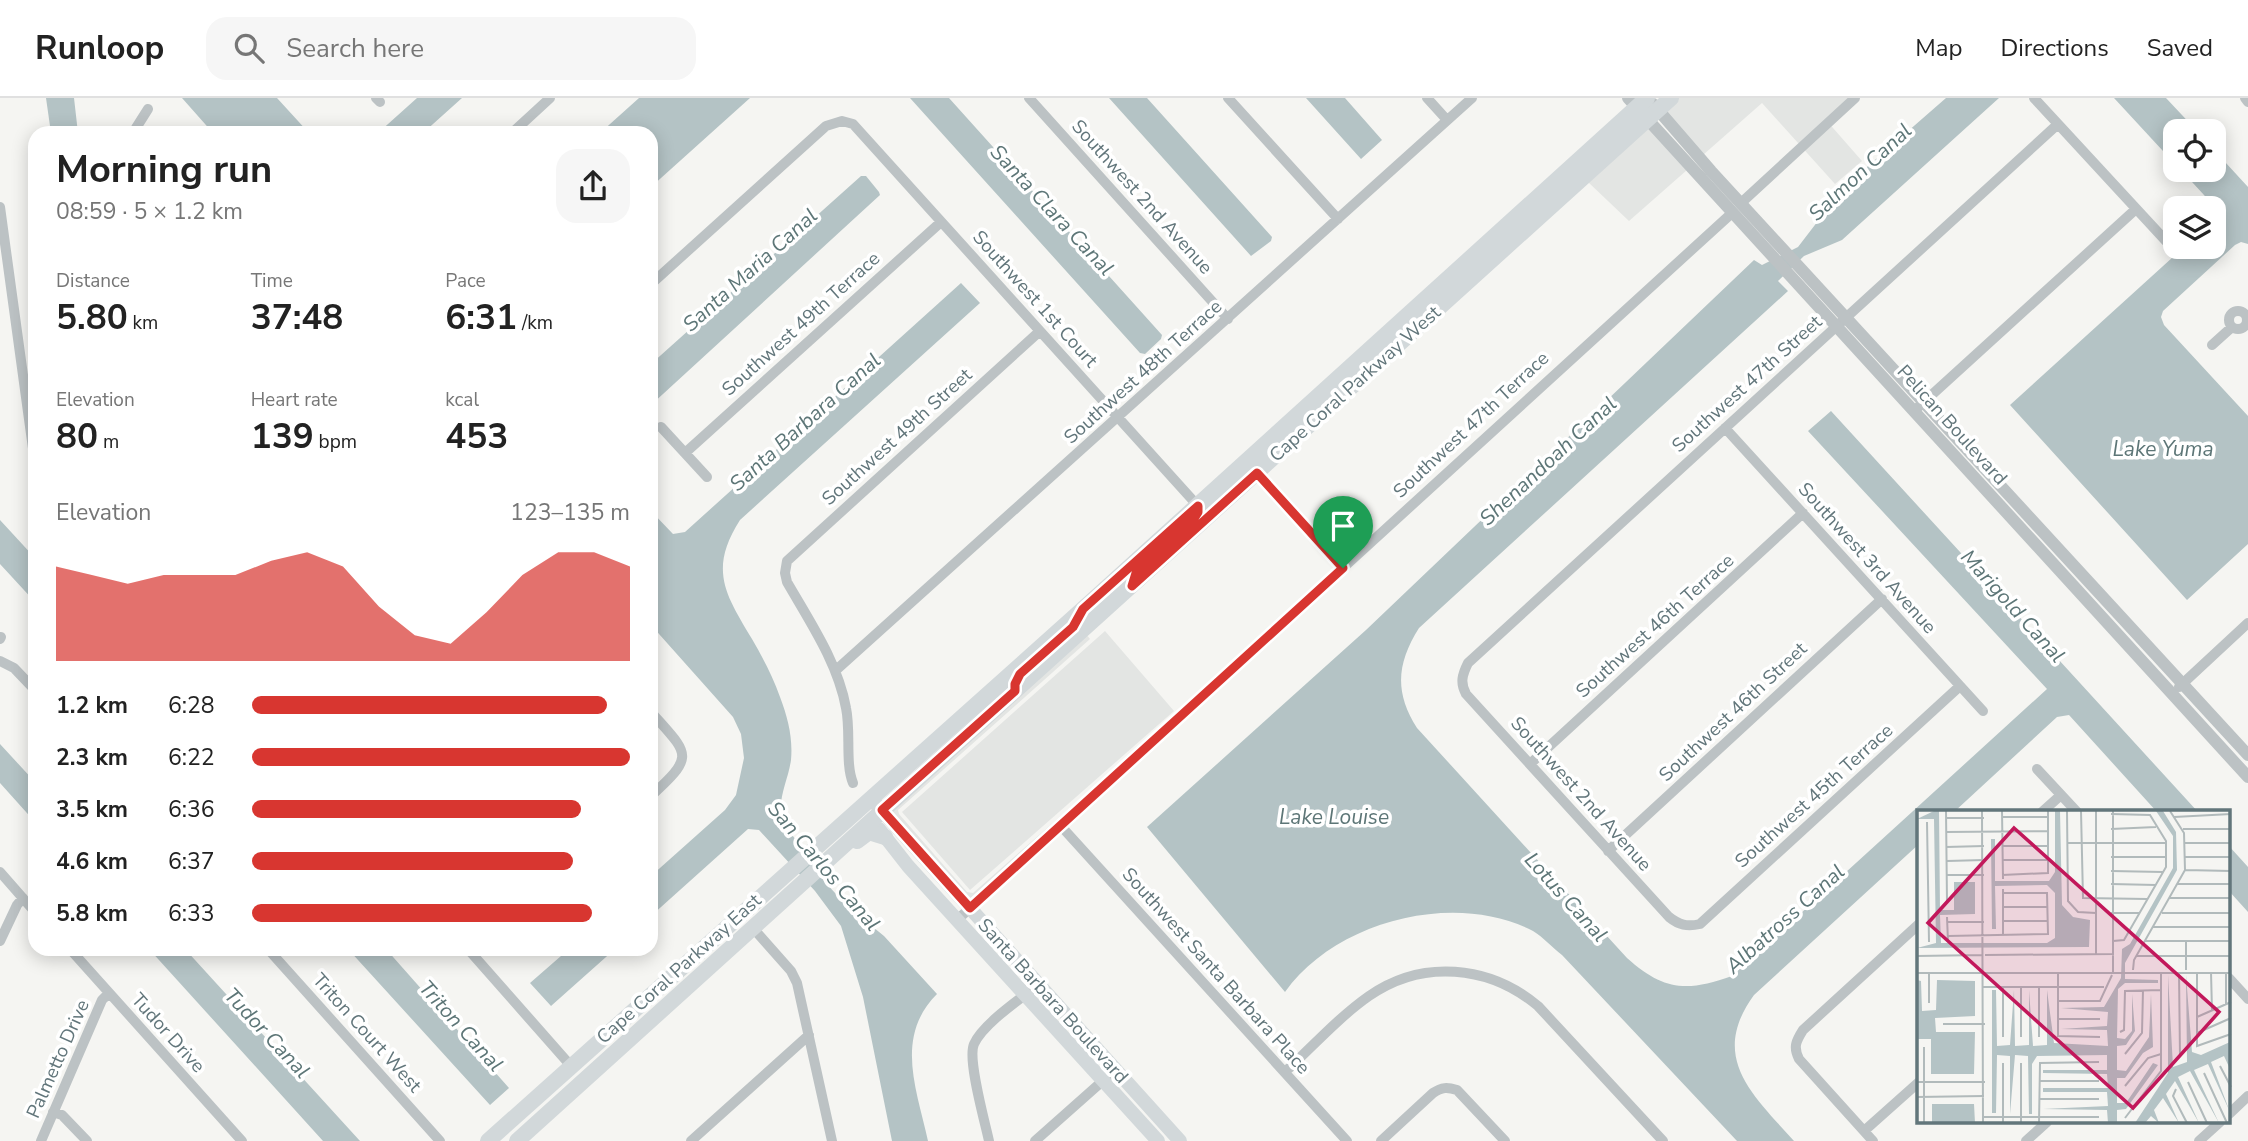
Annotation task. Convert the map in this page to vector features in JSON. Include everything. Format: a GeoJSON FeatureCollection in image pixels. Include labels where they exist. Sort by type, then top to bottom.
{"type":"FeatureCollection","features":[{"type":"Feature","properties":{"kind":"main road","name":"Cape Coral Parkway West"},"geometry":{"type":"LineString","coordinates":[[865,802],[1644,105],[1671,98]]}},
{"type":"Feature","properties":{"kind":"main road","name":"Cape Coral Parkway West"},"geometry":{"type":"LineString","coordinates":[[877,815],[1257,473],[1644,105]]}},
{"type":"Feature","properties":{"kind":"main road"},"geometry":{"type":"LineString","coordinates":[[1257,473],[1259,461],[1316,408],[1322,391]]}},
{"type":"Feature","properties":{"kind":"main road"},"geometry":{"type":"LineString","coordinates":[[1132,586],[1136,573],[1193,520],[1198,506]]}},
{"type":"Feature","properties":{"kind":"main road"},"geometry":{"type":"LineString","coordinates":[[1015,691],[1020,674],[1073,627],[1083,609]]}},
{"type":"Feature","properties":{"kind":"main road","name":"Santa Barbara Boulevard"},"geometry":{"type":"LineString","coordinates":[[865,802],[970,908],[1180,1141]]}},
{"type":"Feature","properties":{"kind":"main road","name":"Cape Coral Parkway East"},"geometry":{"type":"LineString","coordinates":[[488,1141],[865,802]]}},
{"type":"Feature","properties":{"kind":"main road"},"geometry":{"type":"LineString","coordinates":[[822,868],[877,815]]}},
{"type":"Feature","properties":{"kind":"main road","name":"Santa Barbara Boulevard"},"geometry":{"type":"LineString","coordinates":[[877,815],[885,836],[957,920],[1158,1141]]}},
{"type":"Feature","properties":{"kind":"main road"},"geometry":{"type":"LineString","coordinates":[[822,868],[866,833],[874,832],[885,836]]}},
{"type":"Feature","properties":{"kind":"main road","name":"Cape Coral Parkway East"},"geometry":{"type":"LineString","coordinates":[[516,1141],[752,927],[822,868]]}},
{"type":"Feature","properties":{"kind":"main road"},"geometry":{"type":"LineString","coordinates":[[586,1078],[596,1058],[634,1023],[637,1018],[634,1009]]}},
{"type":"Feature","properties":{"kind":"main road"},"geometry":{"type":"LineString","coordinates":[[516,1141],[526,1122],[568,1083],[573,1074],[571,1066]]}},
{"type":"Feature","properties":{"kind":"street"},"geometry":{"type":"LineString","coordinates":[[520,126],[550,98]]}},
{"type":"Feature","properties":{"kind":"street","name":"Southwest 2nd Avenue"},"geometry":{"type":"LineString","coordinates":[[1029,98],[1228,319]]}},
{"type":"Feature","properties":{"kind":"street"},"geometry":{"type":"LineString","coordinates":[[1228,98],[1338,219]]}},
{"type":"Feature","properties":{"kind":"street"},"geometry":{"type":"LineString","coordinates":[[1427,98],[1447,121]]}},
{"type":"Feature","properties":{"kind":"street","name":"Southwest 48th Terrace"},"geometry":{"type":"LineString","coordinates":[[835,671],[1472,98]]}},
{"type":"Feature","properties":{"kind":"street","name":"Southwest 47th Terrace"},"geometry":{"type":"LineString","coordinates":[[957,920],[1855,98]]}},
{"type":"Feature","properties":{"kind":"street"},"geometry":{"type":"LineString","coordinates":[[2034,98],[2163,238]]}},
{"type":"Feature","properties":{"kind":"street","name":"Pelican Boulevard"},"geometry":{"type":"LineString","coordinates":[[1644,105],[1736,208],[1770,241],[1914,411],[2248,778]]}},
{"type":"Feature","properties":{"kind":"street"},"geometry":{"type":"LineString","coordinates":[[137,126],[148,109]]}},
{"type":"Feature","properties":{"kind":"street","name":"Southwest 1st Court"},"geometry":{"type":"LineString","coordinates":[[658,278],[826,126],[842,121],[853,124],[1198,506]]}},
{"type":"Feature","properties":{"kind":"street","name":"Southwest 47th Street"},"geometry":{"type":"LineString","coordinates":[[1463,673],[1468,663],[1486,646],[2058,124]]}},
{"type":"Feature","properties":{"kind":"street"},"geometry":{"type":"LineString","coordinates":[[0,207],[28,412]]}},
{"type":"Feature","properties":{"kind":"street"},"geometry":{"type":"LineString","coordinates":[[1914,411],[2136,209]]}},
{"type":"Feature","properties":{"kind":"street","name":"Southwest 49th Terrace"},"geometry":{"type":"LineString","coordinates":[[685,453],[941,222]]}},
{"type":"Feature","properties":{"kind":"street"},"geometry":{"type":"LineString","coordinates":[[2231,313],[2247,313],[2246,328],[2232,327],[2229,322],[2231,313]]}},
{"type":"Feature","properties":{"kind":"street","name":"Pelican Boulevard"},"geometry":{"type":"LineString","coordinates":[[1841,322],[1925,402],[2248,755]]}},
{"type":"Feature","properties":{"kind":"street"},"geometry":{"type":"LineString","coordinates":[[2212,345],[2232,327]]}},
{"type":"Feature","properties":{"kind":"street","name":"Southwest 49th Street"},"geometry":{"type":"LineString","coordinates":[[835,671],[787,582],[785,573],[788,561],[793,553],[1040,331]]}},
{"type":"Feature","properties":{"kind":"street"},"geometry":{"type":"LineString","coordinates":[[661,427],[707,477]]}},
{"type":"Feature","properties":{"kind":"street","name":"Southwest 3rd Avenue"},"geometry":{"type":"LineString","coordinates":[[1725,428],[1983,711]]}},
{"type":"Feature","properties":{"kind":"street"},"geometry":{"type":"LineString","coordinates":[[1257,473],[1343,568]]}},
{"type":"Feature","properties":{"kind":"street","name":"Southwest 46th Terrace"},"geometry":{"type":"LineString","coordinates":[[1530,764],[1804,513]]}},
{"type":"Feature","properties":{"kind":"street","name":"Southwest 46th Street"},"geometry":{"type":"LineString","coordinates":[[1608,850],[1882,599]]}},
{"type":"Feature","properties":{"kind":"street"},"geometry":{"type":"LineString","coordinates":[[2172,694],[2248,623]]}},
{"type":"Feature","properties":{"kind":"street"},"geometry":{"type":"LineString","coordinates":[[0,661],[13,668],[28,683]]}},
{"type":"Feature","properties":{"kind":"street"},"geometry":{"type":"LineString","coordinates":[[835,671],[847,709],[850,734],[849,771],[853,783]]}},
{"type":"Feature","properties":{"kind":"street","name":"Southwest 2nd Avenue"},"geometry":{"type":"LineString","coordinates":[[1463,673],[1462,686],[1466,694],[1669,917],[1677,924],[1690,927]]}},
{"type":"Feature","properties":{"kind":"street","name":"Southwest 45th Terrace"},"geometry":{"type":"LineString","coordinates":[[1690,927],[1700,924],[1960,686]]}},
{"type":"Feature","properties":{"kind":"street"},"geometry":{"type":"LineString","coordinates":[[658,720],[682,749],[683,759],[680,769],[658,789]]}},
{"type":"Feature","properties":{"kind":"street"},"geometry":{"type":"LineString","coordinates":[[2037,769],[2075,810]]}},
{"type":"Feature","properties":{"kind":"street"},"geometry":{"type":"LineString","coordinates":[[2044,810],[2061,795]]}},
{"type":"Feature","properties":{"kind":"street","name":"Southwest Santa Barbara Place"},"geometry":{"type":"LineString","coordinates":[[1060,825],[1347,1141]]}},
{"type":"Feature","properties":{"kind":"street"},"geometry":{"type":"LineString","coordinates":[[0,872],[28,904]]}},
{"type":"Feature","properties":{"kind":"street"},"geometry":{"type":"LineString","coordinates":[[0,941],[23,898]]}},
{"type":"Feature","properties":{"kind":"street"},"geometry":{"type":"LineString","coordinates":[[1873,1141],[1799,1059],[1795,1042],[1803,1030],[1917,926]]}},
{"type":"Feature","properties":{"kind":"street"},"geometry":{"type":"LineString","coordinates":[[752,927],[796,979],[832,1141]]}},
{"type":"Feature","properties":{"kind":"street","name":"Tudor Drive"},"geometry":{"type":"LineString","coordinates":[[76,956],[242,1141]]}},
{"type":"Feature","properties":{"kind":"street","name":"Triton Court West"},"geometry":{"type":"LineString","coordinates":[[274,956],[440,1141]]}},
{"type":"Feature","properties":{"kind":"street"},"geometry":{"type":"LineString","coordinates":[[474,956],[571,1066]]}},
{"type":"Feature","properties":{"kind":"street"},"geometry":{"type":"LineString","coordinates":[[1285,1072],[1371,994],[1390,984],[1411,976],[1450,971],[1491,978],[1529,998],[1547,1014],[1662,1141]]}},
{"type":"Feature","properties":{"kind":"street"},"geometry":{"type":"LineString","coordinates":[[2230,979],[2248,999]]}},
{"type":"Feature","properties":{"kind":"street"},"geometry":{"type":"LineString","coordinates":[[989,1141],[972,1063],[974,1044],[986,1029],[1038,985]]}},
{"type":"Feature","properties":{"kind":"street","name":"Palmetto Drive"},"geometry":{"type":"LineString","coordinates":[[41,1141],[102,1000],[109,993]]}},
{"type":"Feature","properties":{"kind":"street"},"geometry":{"type":"LineString","coordinates":[[691,1141],[809,1035]]}},
{"type":"Feature","properties":{"kind":"street"},"geometry":{"type":"LineString","coordinates":[[1035,1141],[1115,1070]]}},
{"type":"Feature","properties":{"kind":"street"},"geometry":{"type":"LineString","coordinates":[[1864,1131],[1917,1084]]}},
{"type":"Feature","properties":{"kind":"street"},"geometry":{"type":"LineString","coordinates":[[1381,1141],[1433,1093],[1448,1087],[1457,1090],[1505,1141]]}},
{"type":"Feature","properties":{"kind":"street"},"geometry":{"type":"LineString","coordinates":[[2230,1113],[2248,1097]]}},
{"type":"Feature","properties":{"kind":"street"},"geometry":{"type":"LineString","coordinates":[[53,1112],[62,1115],[86,1141]]}},
{"type":"Feature","properties":{"kind":"street"},"geometry":{"type":"LineString","coordinates":[[2026,1141],[2046,1124]]}},
{"type":"Feature","properties":{"kind":"street"},"geometry":{"type":"LineString","coordinates":[[2199,1141],[2218,1124]]}},
{"type":"Feature","properties":{"kind":"shaded area"},"geometry":{"type":"Polygon","coordinates":[[[1678,98],[1849,98],[1826,120],[1862,161],[1835,184],[1762,103],[1703,155],[1664,111],[1678,98]]]}},
{"type":"Feature","properties":{"kind":"shaded area"},"geometry":{"type":"Polygon","coordinates":[[[1648,126],[1687,170],[1629,221],[1588,182],[1648,126]]]}},
{"type":"Feature","properties":{"kind":"shaded area"},"geometry":{"type":"Polygon","coordinates":[[[1105,631],[1174,711],[970,890],[902,812],[1105,631]]]}},
{"type":"Feature","properties":{"kind":"shaded area"},"geometry":{"type":"Polygon","coordinates":[[[1086,634],[1090,639],[898,810],[967,892],[973,893],[1169,721],[974,906],[889,811],[1086,634]]]}},
{"type":"Feature","properties":{"kind":"water"},"geometry":{"type":"Polygon","coordinates":[[[46,98],[74,98],[77,126],[50,126],[46,98]]]}},
{"type":"Feature","properties":{"kind":"water"},"geometry":{"type":"Polygon","coordinates":[[[182,98],[277,98],[303,126],[207,126],[182,98]]]}},
{"type":"Feature","properties":{"kind":"water"},"geometry":{"type":"Polygon","coordinates":[[[417,98],[462,98],[431,126],[386,126],[417,98]]]}},
{"type":"Feature","properties":{"kind":"water"},"geometry":{"type":"Polygon","coordinates":[[[639,98],[750,98],[658,181],[658,126],[608,126],[639,98]]]}},
{"type":"Feature","properties":{"kind":"water"},"geometry":{"type":"Polygon","coordinates":[[[910,98],[949,98],[1162,335],[1161,339],[1145,354],[1140,353],[910,98]]]}},
{"type":"Feature","properties":{"kind":"water"},"geometry":{"type":"Polygon","coordinates":[[[1109,98],[1147,98],[1272,237],[1271,241],[1251,256],[1109,98]]]}},
{"type":"Feature","properties":{"kind":"water"},"geometry":{"type":"Polygon","coordinates":[[[1306,98],[1345,98],[1382,140],[1361,159],[1306,98]]]}},
{"type":"Feature","properties":{"kind":"water"},"geometry":{"type":"Polygon","coordinates":[[[1946,98],[1999,98],[1842,240],[1804,256],[1778,281],[1788,291],[1419,628],[1406,653],[1401,678],[1405,702],[1417,728],[1640,969],[1665,982],[1689,986],[1732,976],[2047,689],[1808,431],[1831,411],[2196,810],[2155,810],[2069,715],[2057,717],[1956,810],[1917,810],[1917,846],[1754,995],[1741,1018],[1735,1038],[1736,1057],[1742,1075],[1764,1108],[1794,1141],[1737,1141],[1562,955],[1533,931],[1502,919],[1468,913],[1399,919],[1365,931],[1334,947],[1307,967],[1285,992],[1147,827],[1366,630],[1754,260],[1762,265],[1798,247],[1844,187],[1946,98]]]}},
{"type":"Feature","properties":{"kind":"water"},"geometry":{"type":"Polygon","coordinates":[[[2114,98],[2166,98],[2186,119],[2163,119],[2163,151],[2114,98]]]}},
{"type":"Feature","properties":{"kind":"water","name":"Lake Yuma"},"geometry":{"type":"Polygon","coordinates":[[[2226,163],[2248,187],[2248,244],[2241,242],[2226,253],[2226,196],[2205,196],[2192,182],[2226,182],[2226,163]]]}},
{"type":"Feature","properties":{"kind":"water"},"geometry":{"type":"Polygon","coordinates":[[[861,176],[866,176],[879,192],[880,195],[658,399],[658,358],[861,176]]]}},
{"type":"Feature","properties":{"kind":"water","name":"Lake Yuma"},"geometry":{"type":"Polygon","coordinates":[[[2171,259],[2220,259],[2163,311],[2161,317],[2164,325],[2248,416],[2248,544],[2187,600],[2010,405],[2171,259]]]}},
{"type":"Feature","properties":{"kind":"water"},"geometry":{"type":"Polygon","coordinates":[[[961,283],[980,303],[740,520],[730,538],[723,568],[728,595],[771,675],[788,720],[791,760],[781,800],[784,823],[824,881],[847,906],[884,936],[937,994],[924,1011],[912,1046],[915,1083],[928,1141],[892,1141],[863,997],[841,926],[815,891],[759,830],[748,829],[658,910],[658,870],[725,810],[736,795],[744,758],[741,734],[733,717],[658,633],[658,518],[673,534],[685,532],[961,283]]]}},
{"type":"Feature","properties":{"kind":"water"},"geometry":{"type":"Polygon","coordinates":[[[0,520],[28,550],[28,594],[0,564],[0,520]]]}},
{"type":"Feature","properties":{"kind":"water"},"geometry":{"type":"Polygon","coordinates":[[[0,744],[28,774],[28,814],[0,783],[0,744]]]}},
{"type":"Feature","properties":{"kind":"water"},"geometry":{"type":"Polygon","coordinates":[[[2230,847],[2248,867],[2248,912],[2230,892],[2230,847]]]}},
{"type":"Feature","properties":{"kind":"water"},"geometry":{"type":"Polygon","coordinates":[[[155,956],[191,956],[360,1141],[323,1141],[155,956]]]}},
{"type":"Feature","properties":{"kind":"water"},"geometry":{"type":"Polygon","coordinates":[[[354,956],[392,956],[509,1088],[490,1105],[354,956]]]}},
{"type":"Feature","properties":{"kind":"water"},"geometry":{"type":"Polygon","coordinates":[[[561,956],[607,956],[551,1006],[530,983],[561,956]]]}},
{"type":"Feature","properties":{"kind":"route"},"geometry":{"type":"LineString","coordinates":[[1257,473],[1343,568],[1150,741],[970,908],[882,810],[1015,691],[1020,674],[1073,627],[1083,609],[1106,587],[1198,506],[1193,520],[1136,573],[1132,586],[1257,473]]}},
{"type":"Feature","properties":{"kind":"water label","name":"Salmon Canal"},"geometry":{"type":"Point","coordinates":[1860,172]}},
{"type":"Feature","properties":{"kind":"water label","name":"Santa Clara Canal"},"geometry":{"type":"Point","coordinates":[1052,210]}},
{"type":"Feature","properties":{"kind":"water label","name":"Santa Maria Canal"},"geometry":{"type":"Point","coordinates":[750,270]}},
{"type":"Feature","properties":{"kind":"water label","name":"Santa Barbara Canal"},"geometry":{"type":"Point","coordinates":[805,422]}},
{"type":"Feature","properties":{"kind":"water label","name":"Shenandoah Canal"},"geometry":{"type":"Point","coordinates":[1548,461]}},
{"type":"Feature","properties":{"kind":"water label","name":"Marigold Canal"},"geometry":{"type":"Point","coordinates":[2013,606]}},
{"type":"Feature","properties":{"kind":"water label","name":"Lake Louise"},"geometry":{"type":"Point","coordinates":[1334,817]}},
{"type":"Feature","properties":{"kind":"water label","name":"San Carlos Canal"},"geometry":{"type":"Point","coordinates":[824,866]}},
{"type":"Feature","properties":{"kind":"water label","name":"Lotus Canal"},"geometry":{"type":"Point","coordinates":[1566,897]}},
{"type":"Feature","properties":{"kind":"water label","name":"Albatross Canal"},"geometry":{"type":"Point","coordinates":[1785,919]}},
{"type":"Feature","properties":{"kind":"water label","name":"Triton Canal"},"geometry":{"type":"Point","coordinates":[461,1026]}},
{"type":"Feature","properties":{"kind":"water label","name":"Tudor Canal"},"geometry":{"type":"Point","coordinates":[267,1033]}}]}
